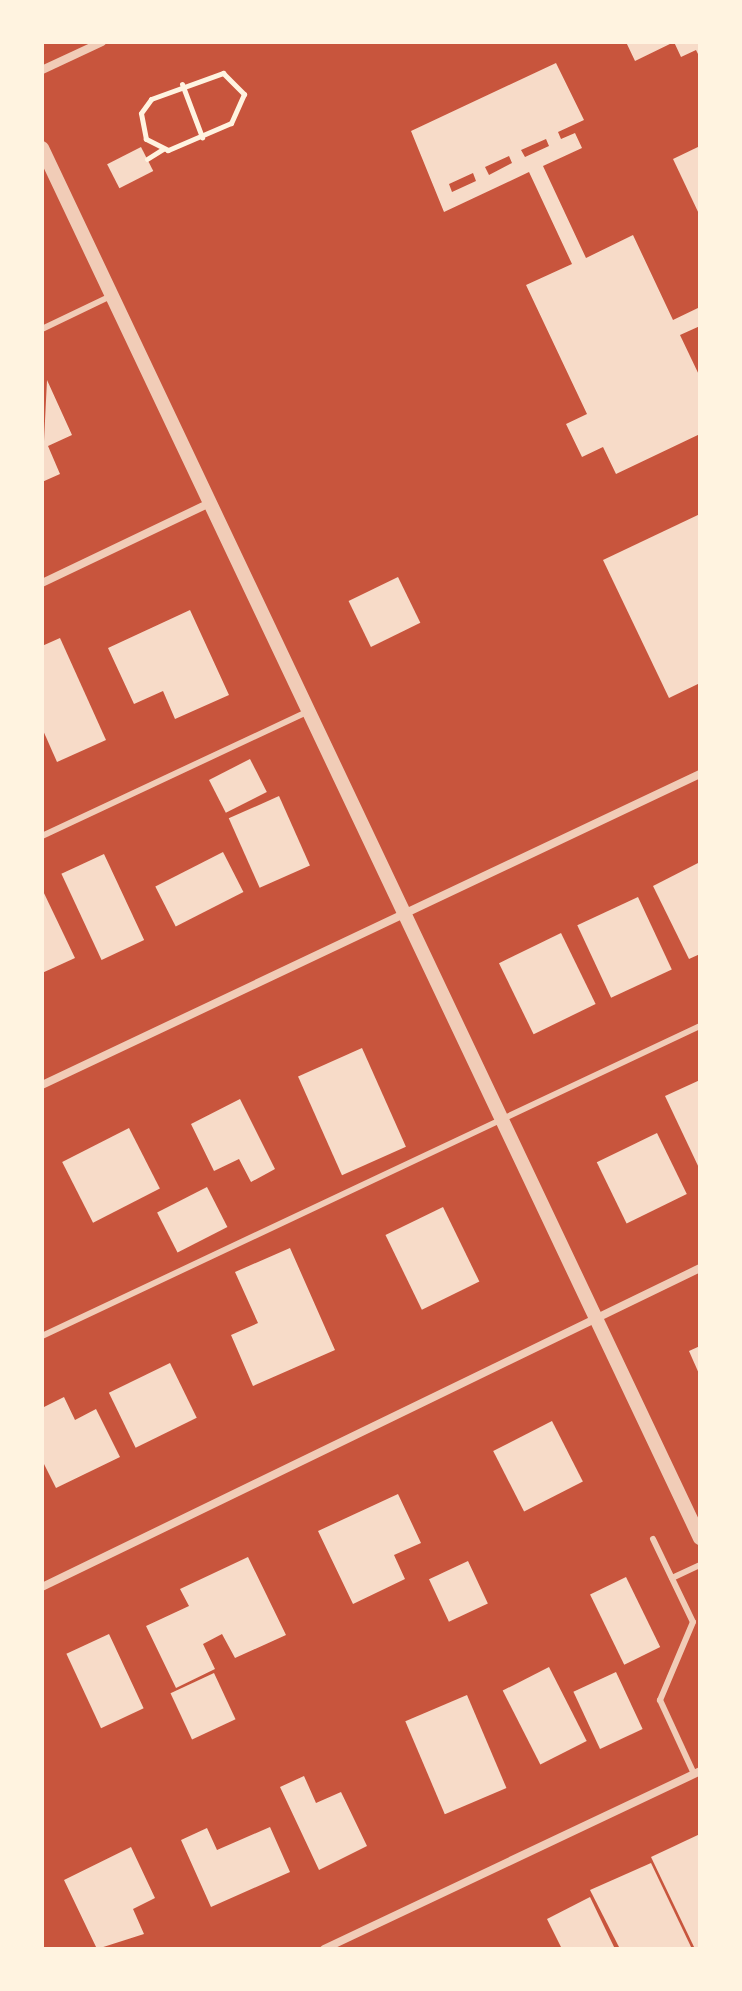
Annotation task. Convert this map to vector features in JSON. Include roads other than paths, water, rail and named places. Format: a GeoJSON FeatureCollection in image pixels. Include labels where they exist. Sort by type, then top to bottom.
{"type":"FeatureCollection","features":[{"type":"Feature","properties":{"kind":"street"},"geometry":{"type":"LineString","coordinates":[[42,70],[102,42]]}},
{"type":"Feature","properties":{"kind":"street"},"geometry":{"type":"LineString","coordinates":[[42,148],[502,1120],[695,1517],[700,1538]]}},
{"type":"Feature","properties":{"kind":"street"},"geometry":{"type":"LineString","coordinates":[[42,583],[210,503]]}},
{"type":"Feature","properties":{"kind":"street"},"geometry":{"type":"LineString","coordinates":[[42,1085],[700,774]]}},
{"type":"Feature","properties":{"kind":"street"},"geometry":{"type":"LineString","coordinates":[[42,1587],[700,1268]]}},
{"type":"Feature","properties":{"kind":"street"},"geometry":{"type":"LineString","coordinates":[[324,1949],[697,1772]]}},
{"type":"Feature","properties":{"kind":"lane"},"geometry":{"type":"LineString","coordinates":[[42,329],[112,295]]}},
{"type":"Feature","properties":{"kind":"lane"},"geometry":{"type":"LineString","coordinates":[[42,836],[309,711]]}},
{"type":"Feature","properties":{"kind":"lane"},"geometry":{"type":"LineString","coordinates":[[42,1336],[700,1026]]}},
{"type":"Feature","properties":{"kind":"lane"},"geometry":{"type":"LineString","coordinates":[[653,1539],[693,1622],[660,1700],[697,1772]]}},
{"type":"Feature","properties":{"kind":"lane"},"geometry":{"type":"LineString","coordinates":[[672,1578],[700,1565]]}}]}
